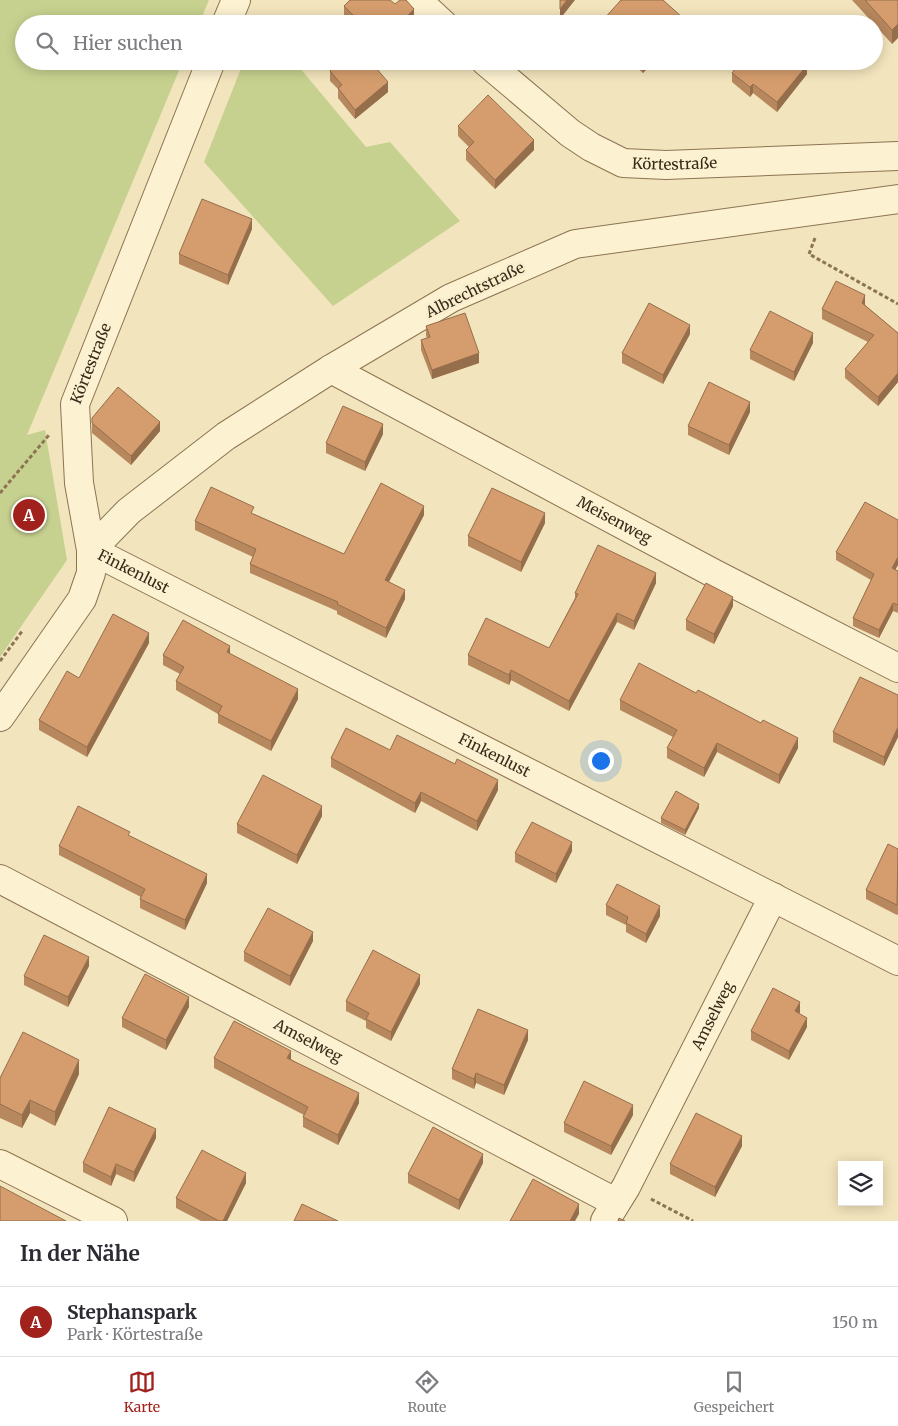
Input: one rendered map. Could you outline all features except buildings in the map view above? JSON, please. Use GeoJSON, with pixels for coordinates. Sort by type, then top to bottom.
{"type":"FeatureCollection","features":[{"type":"Feature","properties":{"kind":"street"},"geometry":{"type":"LineString","coordinates":[[230,15],[236,0]]}},
{"type":"Feature","properties":{"kind":"street"},"geometry":{"type":"LineString","coordinates":[[416,0],[433,15]]}},
{"type":"Feature","properties":{"kind":"street","name":"Körtestraße"},"geometry":{"type":"LineString","coordinates":[[0,717],[82,599],[91,573],[91,550],[79,484],[75,404],[207,70]]}},
{"type":"Feature","properties":{"kind":"street","name":"Körtestraße"},"geometry":{"type":"LineString","coordinates":[[496,70],[570,133],[591,147],[624,163],[666,166],[898,156]]}},
{"type":"Feature","properties":{"kind":"street","name":"Albrechtstraße"},"geometry":{"type":"LineString","coordinates":[[91,550],[129,511],[226,436],[332,369],[451,298],[575,244],[898,199]]}},
{"type":"Feature","properties":{"kind":"street","name":"Meisenweg"},"geometry":{"type":"LineString","coordinates":[[332,369],[716,574],[898,668]]}},
{"type":"Feature","properties":{"kind":"street","name":"Finkenlust"},"geometry":{"type":"LineString","coordinates":[[91,550],[898,961]]}},
{"type":"Feature","properties":{"kind":"street","name":"Amselweg"},"geometry":{"type":"LineString","coordinates":[[0,879],[615,1203],[773,897]]}},
{"type":"Feature","properties":{"kind":"street"},"geometry":{"type":"LineString","coordinates":[[0,1164],[113,1221]]}},
{"type":"Feature","properties":{"kind":"path"},"geometry":{"type":"LineString","coordinates":[[825,209],[809,254],[898,304]]}},
{"type":"Feature","properties":{"kind":"path"},"geometry":{"type":"LineString","coordinates":[[0,492],[75,404]]}},
{"type":"Feature","properties":{"kind":"path"},"geometry":{"type":"LineString","coordinates":[[615,1203],[693,1221]]}},
{"type":"Feature","properties":{"kind":"green space"},"geometry":{"type":"Polygon","coordinates":[[[0,0],[209,0],[203,15],[15,15],[15,70],[179,70],[27,435],[45,430],[67,560],[0,657],[0,0]]]}},
{"type":"Feature","properties":{"kind":"green space"},"geometry":{"type":"Polygon","coordinates":[[[240,70],[302,70],[366,147],[390,142],[460,221],[333,306],[204,162],[240,70]]]}},
{"type":"Feature","properties":{"kind":"place","name":"Stephanspark"},"geometry":{"type":"Point","coordinates":[29,515]}}]}
